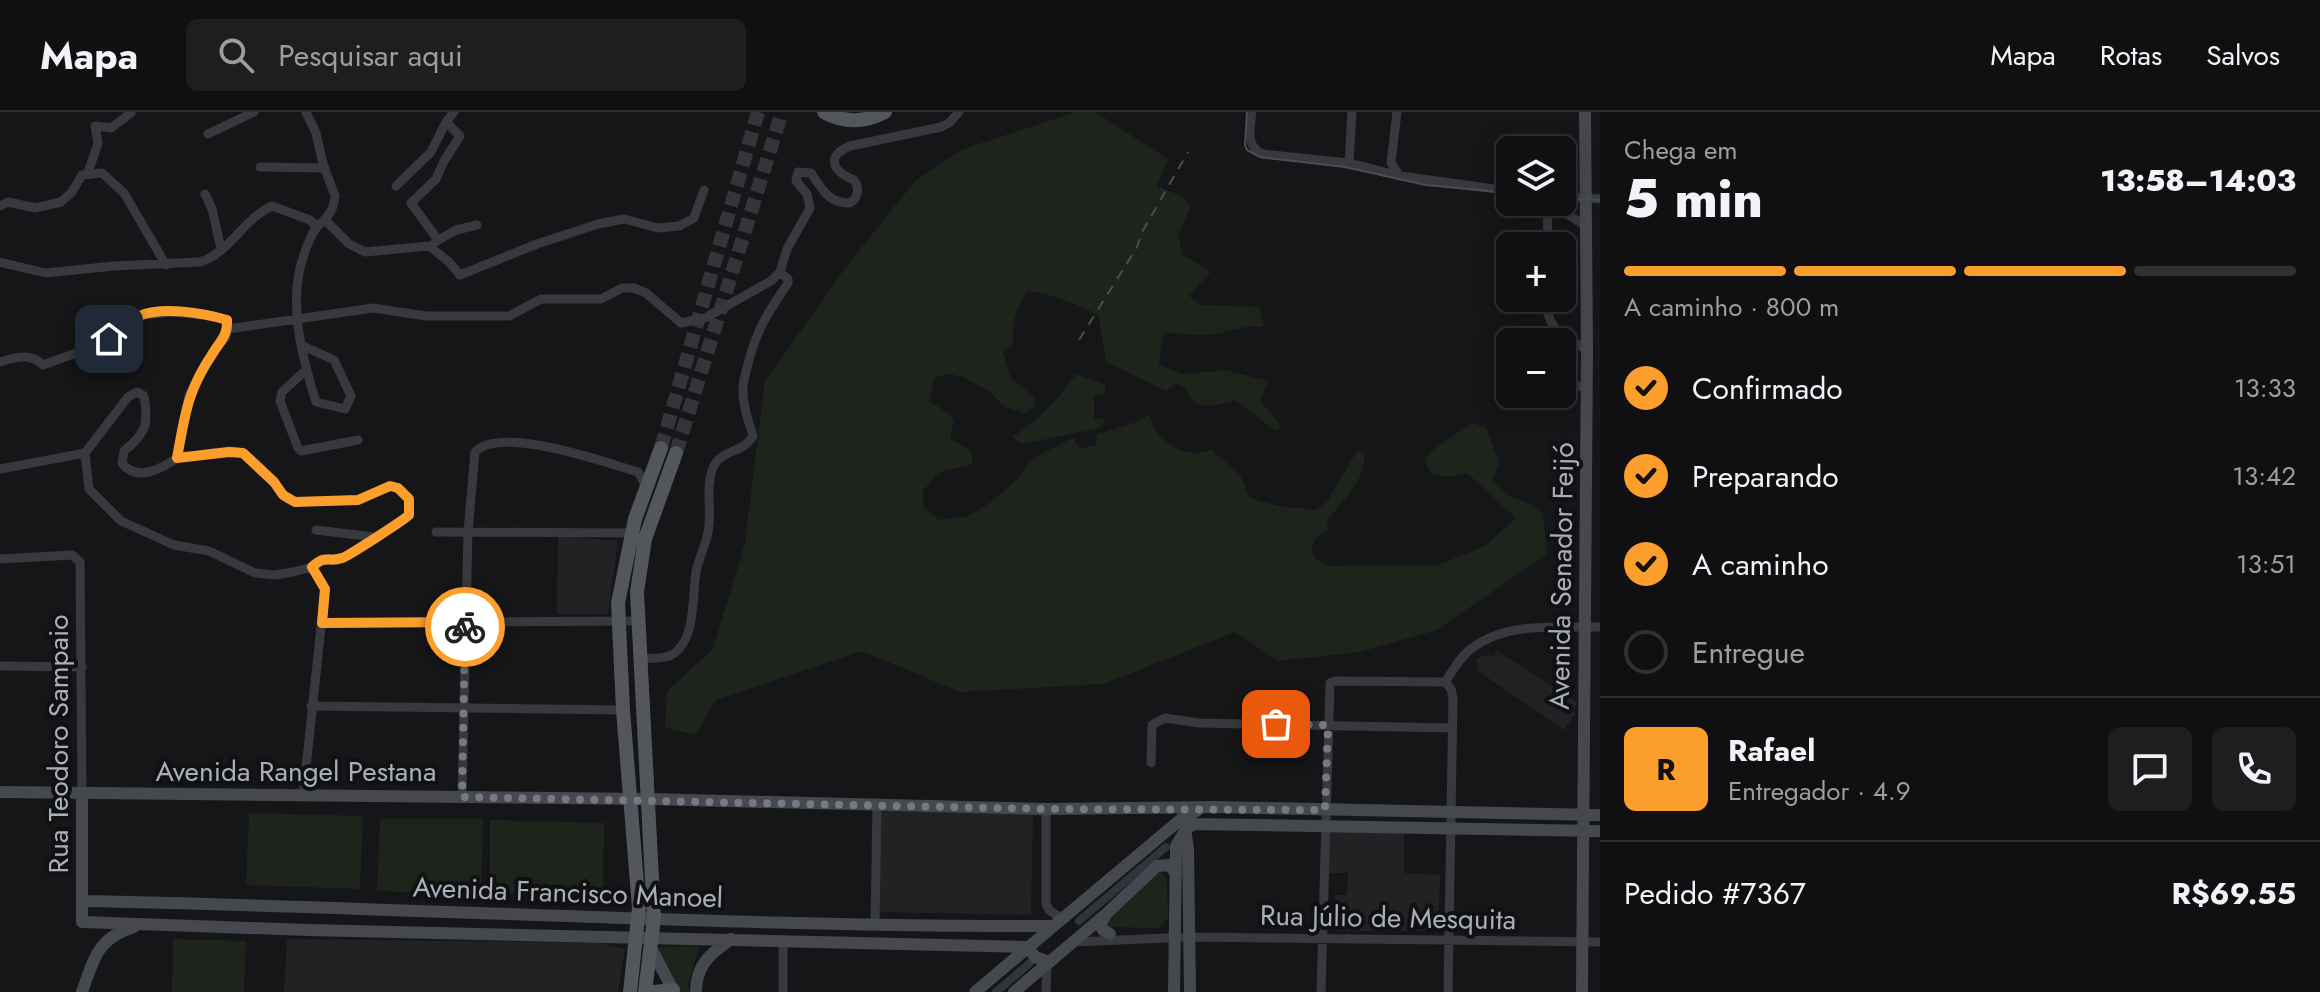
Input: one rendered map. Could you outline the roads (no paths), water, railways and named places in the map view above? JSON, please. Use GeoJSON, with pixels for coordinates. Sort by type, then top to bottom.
{"type":"FeatureCollection","features":[{"type":"Feature","properties":{"kind":"main road"},"geometry":{"type":"LineString","coordinates":[[824,112],[851,121],[885,112]]}},
{"type":"Feature","properties":{"kind":"main road","name":"Avenida Senador Feijó"},"geometry":{"type":"LineString","coordinates":[[1582,992],[1587,387],[1594,351],[1586,226],[1585,112]]}},
{"type":"Feature","properties":{"kind":"main road"},"geometry":{"type":"LineString","coordinates":[[654,992],[673,991],[643,916],[623,710],[619,622],[621,582],[631,533],[661,448]]}},
{"type":"Feature","properties":{"kind":"main road"},"geometry":{"type":"LineString","coordinates":[[643,916],[649,799],[639,659],[638,578],[645,539],[676,453]]}},
{"type":"Feature","properties":{"kind":"main road","name":"Avenida Rangel Pestana"},"geometry":{"type":"LineString","coordinates":[[0,792],[1600,815]]}},
{"type":"Feature","properties":{"kind":"main road","name":"Rua Teodoro Sampaio"},"geometry":{"type":"LineString","coordinates":[[82,794],[82,911]]}},
{"type":"Feature","properties":{"kind":"main road"},"geometry":{"type":"LineString","coordinates":[[975,992],[1057,922],[1209,808]]}},
{"type":"Feature","properties":{"kind":"main road"},"geometry":{"type":"LineString","coordinates":[[1156,810],[1182,828],[1325,826],[1600,831]]}},
{"type":"Feature","properties":{"kind":"main road"},"geometry":{"type":"LineString","coordinates":[[1182,828],[1188,849],[1190,992]]}},
{"type":"Feature","properties":{"kind":"main road"},"geometry":{"type":"LineString","coordinates":[[1174,992],[1176,846],[1182,828]]}},
{"type":"Feature","properties":{"kind":"main road"},"geometry":{"type":"LineString","coordinates":[[1014,992],[1106,914],[1159,864],[1169,865],[1176,873]]}},
{"type":"Feature","properties":{"kind":"main road","name":"Avenida Francisco Manoel"},"geometry":{"type":"LineString","coordinates":[[82,911],[258,904],[494,916],[643,916],[783,940],[1028,947]]}},
{"type":"Feature","properties":{"kind":"main road","name":"Avenida Francisco Manoel"},"geometry":{"type":"LineString","coordinates":[[82,911],[145,925],[651,940],[732,932],[875,925],[1057,922]]}},
{"type":"Feature","properties":{"kind":"main road"},"geometry":{"type":"LineString","coordinates":[[1106,914],[1100,925],[1110,934]]}},
{"type":"Feature","properties":{"kind":"main road"},"geometry":{"type":"LineString","coordinates":[[494,916],[494,933]]}},
{"type":"Feature","properties":{"kind":"main road"},"geometry":{"type":"LineString","coordinates":[[1057,922],[1072,924],[1078,936]]}},
{"type":"Feature","properties":{"kind":"main road"},"geometry":{"type":"LineString","coordinates":[[82,992],[94,959],[105,943],[118,932],[145,925]]}},
{"type":"Feature","properties":{"kind":"main road"},"geometry":{"type":"LineString","coordinates":[[696,992],[700,967],[732,932]]}},
{"type":"Feature","properties":{"kind":"main road"},"geometry":{"type":"LineString","coordinates":[[630,992],[651,940]]}},
{"type":"Feature","properties":{"kind":"main road"},"geometry":{"type":"LineString","coordinates":[[645,992],[651,940]]}},
{"type":"Feature","properties":{"kind":"main road"},"geometry":{"type":"LineString","coordinates":[[1028,947],[1035,957],[1048,963]]}},
{"type":"Feature","properties":{"kind":"street"},"geometry":{"type":"LineString","coordinates":[[208,134],[252,112]]}},
{"type":"Feature","properties":{"kind":"street"},"geometry":{"type":"LineString","coordinates":[[303,346],[334,360],[351,396],[345,409],[316,402],[306,370],[297,319],[297,282],[304,255],[335,196],[316,133],[306,112]]}},
{"type":"Feature","properties":{"kind":"street"},"geometry":{"type":"LineString","coordinates":[[396,186],[431,152],[454,112]]}},
{"type":"Feature","properties":{"kind":"street"},"geometry":{"type":"LineString","coordinates":[[228,329],[385,307],[426,316],[509,316],[541,299],[601,299],[622,288],[634,288],[646,293],[681,323],[705,318],[771,281],[780,272],[787,249],[810,208],[807,194],[796,181],[798,172],[810,173],[835,201],[850,203],[856,197],[858,188],[855,181],[839,174],[836,169],[835,160],[839,151],[941,127],[959,112]]}},
{"type":"Feature","properties":{"kind":"street"},"geometry":{"type":"LineString","coordinates":[[1252,112],[1251,144],[1263,154],[1349,163],[1400,176],[1496,189]]}},
{"type":"Feature","properties":{"kind":"street"},"geometry":{"type":"LineString","coordinates":[[1349,163],[1352,112]]}},
{"type":"Feature","properties":{"kind":"street"},"geometry":{"type":"LineString","coordinates":[[1382,172],[1391,163],[1397,112]]}},
{"type":"Feature","properties":{"kind":"street"},"geometry":{"type":"LineString","coordinates":[[1,204],[35,208],[61,202],[85,174],[98,143],[95,126],[111,128],[131,113]]}},
{"type":"Feature","properties":{"kind":"street"},"geometry":{"type":"LineString","coordinates":[[438,240],[411,203],[436,179],[460,136],[446,122]]}},
{"type":"Feature","properties":{"kind":"street"},"geometry":{"type":"LineString","coordinates":[[1391,163],[1400,176]]}},
{"type":"Feature","properties":{"kind":"street"},"geometry":{"type":"LineString","coordinates":[[260,167],[325,168]]}},
{"type":"Feature","properties":{"kind":"street"},"geometry":{"type":"LineString","coordinates":[[85,174],[102,173],[118,185],[166,265]]}},
{"type":"Feature","properties":{"kind":"street"},"geometry":{"type":"LineString","coordinates":[[429,246],[460,275],[598,224],[624,219],[658,228],[679,226],[694,218],[704,190]]}},
{"type":"Feature","properties":{"kind":"street"},"geometry":{"type":"LineString","coordinates":[[205,194],[212,209],[221,249]]}},
{"type":"Feature","properties":{"kind":"street"},"geometry":{"type":"LineString","coordinates":[[1576,197],[1600,199]]}},
{"type":"Feature","properties":{"kind":"street"},"geometry":{"type":"LineString","coordinates":[[0,262],[45,273],[207,260],[258,212],[272,206],[322,224],[357,250],[365,252],[429,246],[456,230],[477,225]]}},
{"type":"Feature","properties":{"kind":"street"},"geometry":{"type":"LineString","coordinates":[[1570,216],[1586,226]]}},
{"type":"Feature","properties":{"kind":"street"},"geometry":{"type":"LineString","coordinates":[[639,659],[667,657],[675,652],[693,618],[697,569],[710,523],[709,501],[714,466],[724,455],[748,445],[753,436],[742,395],[743,385],[752,344],[760,325],[788,283],[780,272]]}},
{"type":"Feature","properties":{"kind":"street"},"geometry":{"type":"LineString","coordinates":[[1546,312],[1553,326],[1594,351]]}},
{"type":"Feature","properties":{"kind":"street"},"geometry":{"type":"LineString","coordinates":[[0,362],[25,357],[34,358],[43,365],[101,344],[142,315],[213,316],[227,320],[228,329],[189,395],[177,458]]}},
{"type":"Feature","properties":{"kind":"street"},"geometry":{"type":"LineString","coordinates":[[306,370],[282,392],[280,401],[298,448],[301,451],[358,440]]}},
{"type":"Feature","properties":{"kind":"street"},"geometry":{"type":"LineString","coordinates":[[1576,386],[1587,387]]}},
{"type":"Feature","properties":{"kind":"street"},"geometry":{"type":"LineString","coordinates":[[0,469],[85,453],[128,397],[137,392],[144,396],[144,431],[124,451],[122,463],[136,473],[150,472],[177,458],[243,453],[274,482],[283,495],[295,502],[358,500],[390,486],[398,488],[409,499],[409,515],[344,558],[321,559],[312,567],[275,575],[255,573],[209,551],[174,545],[121,521],[91,494],[85,453]]}},
{"type":"Feature","properties":{"kind":"street"},"geometry":{"type":"LineString","coordinates":[[462,797],[472,458],[479,447],[517,442],[541,444],[638,472],[646,486]]}},
{"type":"Feature","properties":{"kind":"street"},"geometry":{"type":"LineString","coordinates":[[316,530],[374,537]]}},
{"type":"Feature","properties":{"kind":"street"},"geometry":{"type":"LineString","coordinates":[[436,532],[631,533]]}},
{"type":"Feature","properties":{"kind":"street","name":"Rua Teodoro Sampaio"},"geometry":{"type":"LineString","coordinates":[[0,559],[72,555],[78,558],[81,567],[82,794]]}},
{"type":"Feature","properties":{"kind":"street"},"geometry":{"type":"LineString","coordinates":[[303,796],[325,589],[312,567]]}},
{"type":"Feature","properties":{"kind":"street"},"geometry":{"type":"LineString","coordinates":[[322,623],[638,621]]}},
{"type":"Feature","properties":{"kind":"street"},"geometry":{"type":"LineString","coordinates":[[1445,682],[1472,648],[1487,639],[1522,628],[1600,627]]}},
{"type":"Feature","properties":{"kind":"street"},"geometry":{"type":"LineString","coordinates":[[0,666],[82,667]]}},
{"type":"Feature","properties":{"kind":"street"},"geometry":{"type":"LineString","coordinates":[[1321,992],[1330,683],[1445,682]]}},
{"type":"Feature","properties":{"kind":"street"},"geometry":{"type":"LineString","coordinates":[[1445,682],[1453,695],[1448,992]]}},
{"type":"Feature","properties":{"kind":"street"},"geometry":{"type":"LineString","coordinates":[[311,706],[623,710]]}},
{"type":"Feature","properties":{"kind":"street"},"geometry":{"type":"LineString","coordinates":[[1151,763],[1152,725],[1165,718],[1199,723],[1452,728]]}},
{"type":"Feature","properties":{"kind":"street"},"geometry":{"type":"LineString","coordinates":[[875,925],[877,803]]}},
{"type":"Feature","properties":{"kind":"street"},"geometry":{"type":"LineString","coordinates":[[1046,809],[1045,896],[1057,922]]}},
{"type":"Feature","properties":{"kind":"street"},"geometry":{"type":"LineString","coordinates":[[1078,936],[1175,934]]}},
{"type":"Feature","properties":{"kind":"street"},"geometry":{"type":"LineString","coordinates":[[1078,936],[1175,934]]}},
{"type":"Feature","properties":{"kind":"street","name":"Rua Júlio de Mesquita"},"geometry":{"type":"LineString","coordinates":[[1175,934],[1190,937],[1449,942],[1600,942]]}},
{"type":"Feature","properties":{"kind":"street"},"geometry":{"type":"LineString","coordinates":[[783,940],[783,992]]}},
{"type":"Feature","properties":{"kind":"street"},"geometry":{"type":"LineString","coordinates":[[1046,992],[1048,963]]}},
{"type":"Feature","properties":{"kind":"waterway"},"geometry":{"type":"LineString","coordinates":[[1079,921],[1166,847]]}},
{"type":"Feature","properties":{"kind":"waterway"},"geometry":{"type":"LineString","coordinates":[[996,992],[1031,962]]}},
{"type":"Feature","properties":{"kind":"tunnel"},"geometry":{"type":"LineString","coordinates":[[661,448],[758,112]]}},
{"type":"Feature","properties":{"kind":"tunnel"},"geometry":{"type":"LineString","coordinates":[[676,453],[782,112]]}},
{"type":"Feature","properties":{"kind":"tram line"},"geometry":{"type":"LineString","coordinates":[[1247,112],[1245,145],[1247,150],[1260,157],[1345,167],[1426,185],[1496,192]]}},
{"type":"Feature","properties":{"kind":"tram line"},"geometry":{"type":"LineString","coordinates":[[1576,199],[1600,200]]}},
{"type":"Feature","properties":{"kind":"railway"},"geometry":{"type":"LineString","coordinates":[[1079,340],[1137,247],[1142,232],[1188,152]]}}]}
